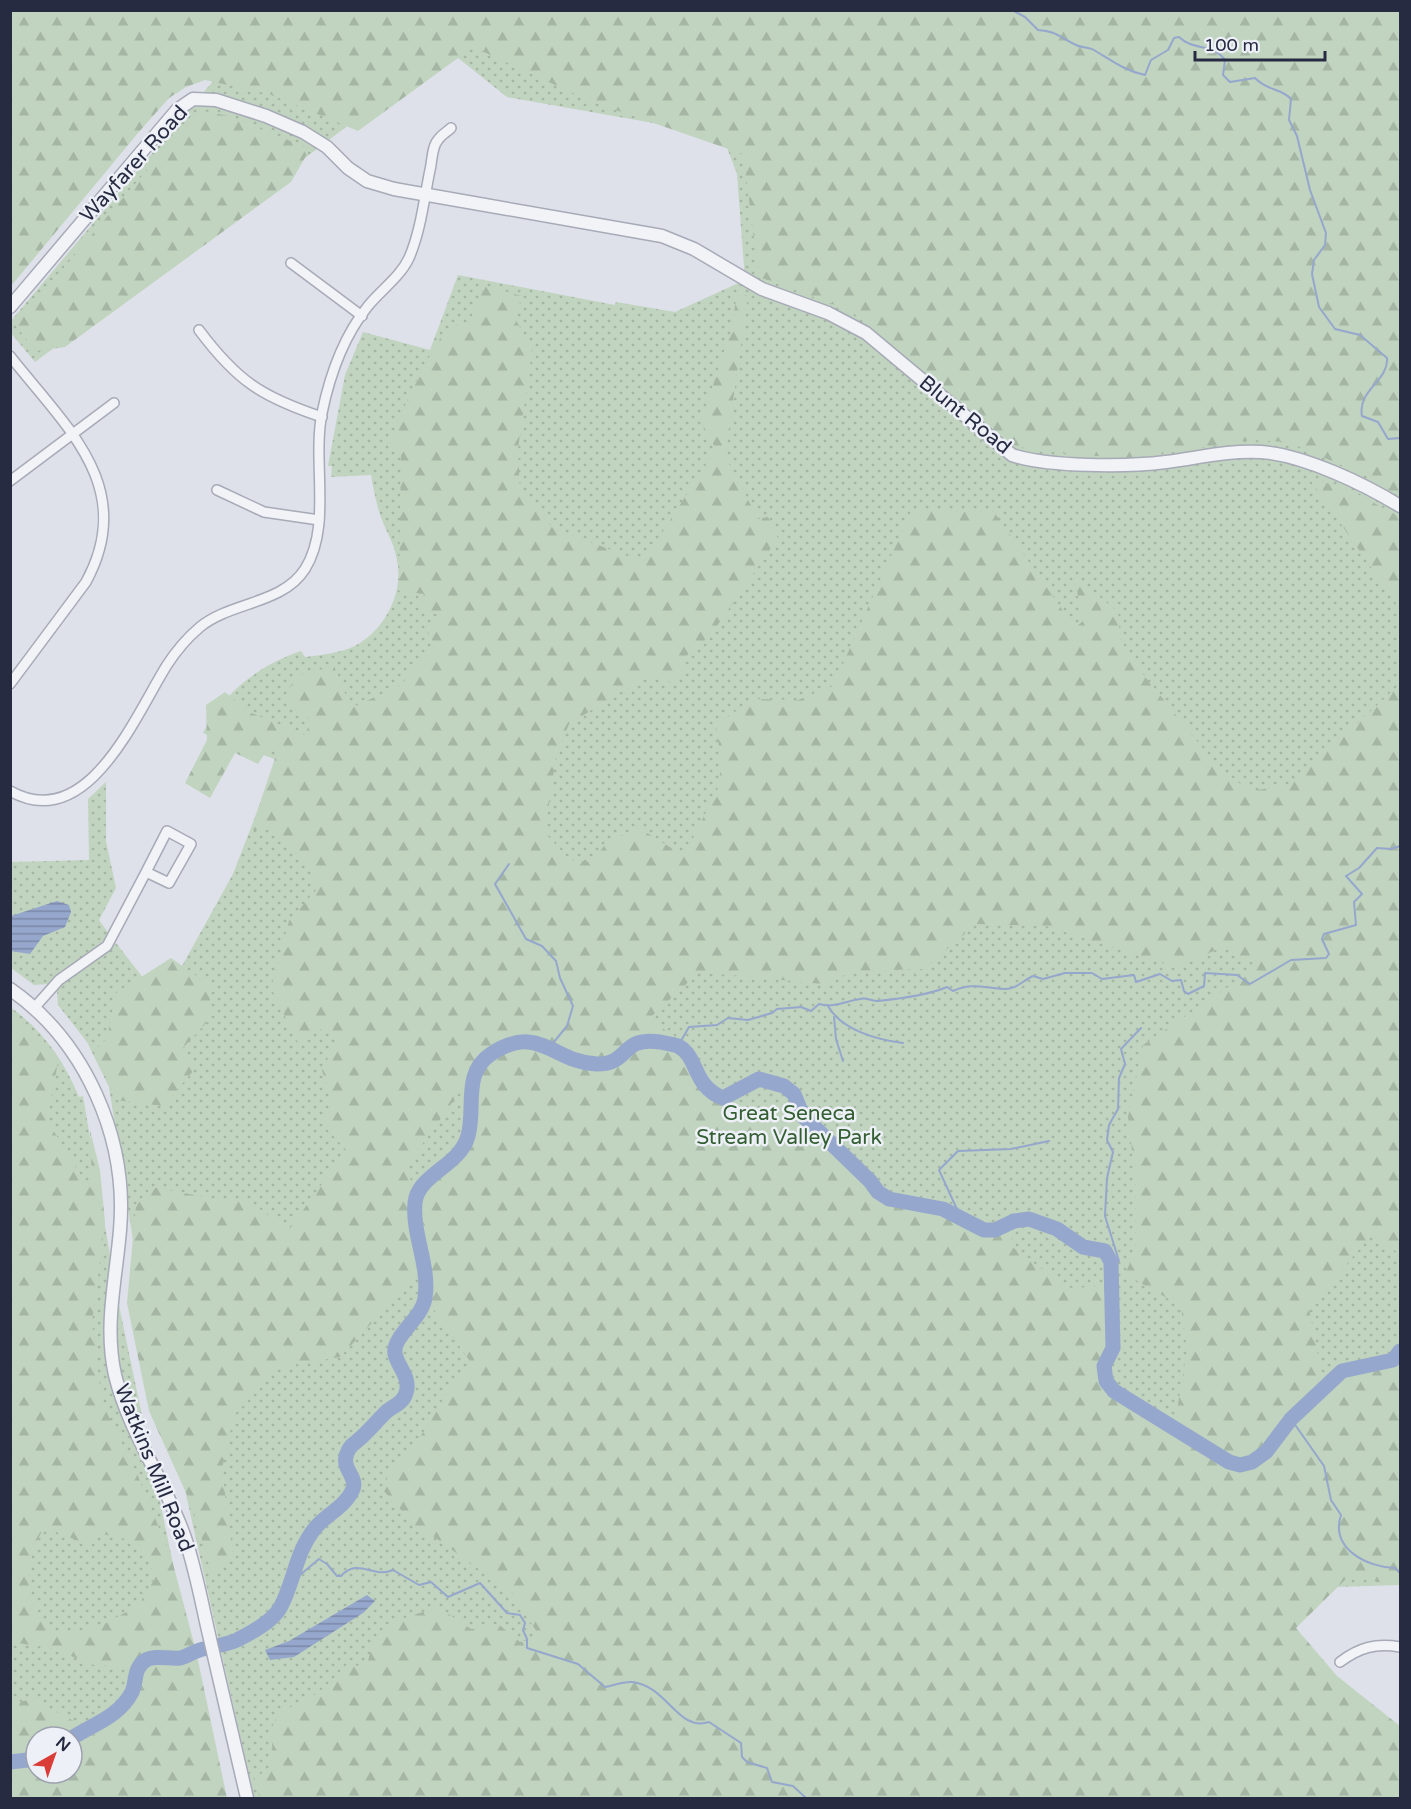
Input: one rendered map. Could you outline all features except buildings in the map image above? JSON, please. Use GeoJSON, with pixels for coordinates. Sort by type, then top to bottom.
{"type":"FeatureCollection","features":[{"type":"Feature","properties":{"kind":"street","name":"Wayfarer Road"},"geometry":{"type":"LineString","coordinates":[[10,307],[153,137],[177,110],[193,99],[216,100],[266,116],[303,132],[327,147],[348,168],[367,181],[425,195],[627,230]]}},
{"type":"Feature","properties":{"kind":"street"},"geometry":{"type":"LineString","coordinates":[[10,791],[22,798],[50,801],[76,790],[104,766],[128,734],[168,663],[188,638],[217,616],[277,592],[305,570],[317,542],[318,453],[322,417],[337,361],[349,333],[408,260],[417,236],[436,141],[451,128]]}},
{"type":"Feature","properties":{"kind":"street","name":"Blunt Road"},"geometry":{"type":"LineString","coordinates":[[627,230],[662,236],[683,244],[762,289],[828,313],[866,333],[1012,455],[1025,459],[1146,464],[1231,452],[1262,452],[1311,465],[1401,506]]}},
{"type":"Feature","properties":{"kind":"street"},"geometry":{"type":"LineString","coordinates":[[291,263],[362,316]]}},
{"type":"Feature","properties":{"kind":"street"},"geometry":{"type":"LineString","coordinates":[[199,330],[220,359],[251,387],[280,403],[322,417]]}},
{"type":"Feature","properties":{"kind":"street"},"geometry":{"type":"LineString","coordinates":[[10,356],[72,435],[92,465],[103,492],[104,536],[95,566],[86,582],[10,684]]}},
{"type":"Feature","properties":{"kind":"street"},"geometry":{"type":"LineString","coordinates":[[10,481],[114,404]]}},
{"type":"Feature","properties":{"kind":"street"},"geometry":{"type":"LineString","coordinates":[[217,490],[264,512],[319,520]]}},
{"type":"Feature","properties":{"kind":"street"},"geometry":{"type":"LineString","coordinates":[[34,1007],[59,980],[107,946],[166,831],[190,844],[169,884],[146,872]]}},
{"type":"Feature","properties":{"kind":"street","name":"Watkins Mill Road"},"geometry":{"type":"LineString","coordinates":[[10,989],[50,1021],[74,1051],[91,1084],[111,1137],[117,1160],[121,1199],[110,1316],[112,1356],[127,1412],[176,1515],[194,1568],[247,1798]]}},
{"type":"Feature","properties":{"kind":"street"},"geometry":{"type":"LineString","coordinates":[[1340,1662],[1355,1651],[1378,1644],[1401,1647]]}},
{"type":"Feature","properties":{"kind":"green space"},"geometry":{"type":"Polygon","coordinates":[[[11,11],[1400,11],[1400,497],[1371,478],[1288,442],[1251,440],[1130,459],[1032,450],[1010,444],[851,311],[759,277],[743,154],[590,101],[473,47],[358,131],[269,94],[205,80],[186,87],[169,98],[138,133],[11,286],[11,11]]]}},
{"type":"Feature","properties":{"kind":"green space","name":"Great Seneca Stream Valley Park"},"geometry":{"type":"Polygon","coordinates":[[[272,11],[1400,11],[1400,1585],[1333,1587],[988,1798],[254,1798],[142,1298],[109,1087],[87,1042],[58,1005],[57,990],[116,943],[162,1002],[233,874],[277,760],[203,733],[211,718],[244,682],[270,664],[301,651],[305,657],[337,652],[355,646],[375,630],[390,609],[398,585],[397,560],[379,513],[371,475],[331,477],[332,466],[328,466],[345,375],[363,332],[430,350],[458,275],[615,305],[616,302],[675,312],[745,280],[737,174],[710,103],[687,129],[507,97],[448,50],[35,362],[11,333],[10,322],[272,11]]]}},
{"type":"Feature","properties":{"kind":"green space"},"geometry":{"type":"Polygon","coordinates":[[[198,110],[229,116],[310,149],[291,182],[65,347],[36,351],[15,325],[198,110]]]}},
{"type":"Feature","properties":{"kind":"green space"},"geometry":{"type":"Polygon","coordinates":[[[484,286],[522,296],[515,318],[532,351],[518,449],[520,493],[553,528],[643,562],[716,449],[701,422],[732,327],[737,292],[748,296],[725,456],[758,519],[768,517],[778,538],[710,636],[684,658],[684,671],[674,683],[647,676],[569,724],[556,756],[545,833],[570,860],[591,862],[610,839],[641,829],[684,856],[719,786],[721,760],[716,726],[752,699],[798,700],[833,686],[911,511],[994,512],[1075,628],[1083,621],[1074,576],[1118,612],[1120,639],[1138,668],[1218,767],[1250,791],[1290,785],[1400,684],[1400,1254],[1371,1235],[1309,1309],[1324,1386],[1342,1371],[1393,1360],[1400,1351],[1400,1585],[1348,1577],[1296,1628],[1337,1676],[1400,1726],[1400,1798],[260,1798],[254,1777],[269,1770],[273,1756],[271,1729],[280,1711],[316,1694],[346,1665],[367,1666],[377,1639],[391,1624],[438,1607],[471,1629],[498,1624],[520,1642],[540,1637],[512,1593],[434,1537],[419,1530],[383,1490],[389,1473],[423,1433],[451,1386],[474,1367],[425,1297],[423,1268],[340,1357],[280,1367],[234,1415],[222,1469],[233,1557],[212,1573],[192,1506],[149,1411],[127,1303],[136,1205],[152,1187],[216,1199],[246,1199],[289,1230],[346,1150],[319,1120],[334,1109],[322,1070],[338,1038],[320,1029],[298,1043],[271,988],[289,921],[316,890],[309,865],[268,830],[251,830],[277,752],[267,750],[258,764],[235,753],[210,798],[185,783],[207,740],[206,705],[225,692],[249,712],[305,735],[311,720],[285,697],[296,676],[334,666],[351,708],[401,685],[435,645],[427,630],[438,615],[418,606],[424,594],[399,591],[401,453],[390,442],[415,384],[446,329],[470,321],[484,286]],[[976,924],[924,969],[854,971],[823,984],[699,972],[652,1016],[690,1058],[699,1080],[711,1094],[755,1115],[784,1111],[803,1116],[878,1190],[887,1196],[935,1206],[987,1231],[995,1230],[1014,1221],[1011,1246],[1067,1288],[1093,1287],[1110,1280],[1113,1347],[1104,1366],[1106,1381],[1115,1392],[1174,1429],[1187,1350],[1181,1306],[1125,1274],[1136,1250],[1136,1185],[1128,1117],[1143,1045],[1259,966],[1222,947],[1177,968],[1046,926],[976,924]],[[470,1087],[459,1093],[408,1164],[414,1202],[418,1188],[465,1147],[472,1122],[470,1087]]]}},
{"type":"Feature","properties":{"kind":"green space"},"geometry":{"type":"Polygon","coordinates":[[[1309,478],[1348,489],[1400,517],[1400,609],[1309,478]]]}},
{"type":"Feature","properties":{"kind":"green space"},"geometry":{"type":"Polygon","coordinates":[[[106,782],[106,841],[116,888],[99,920],[109,934],[92,953],[69,966],[48,984],[34,985],[11,968],[11,862],[89,860],[88,799],[106,782]]]}},
{"type":"Feature","properties":{"kind":"green space"},"geometry":{"type":"Polygon","coordinates":[[[171,958],[211,986],[208,1021],[181,1050],[195,1069],[163,1106],[116,1100],[94,1051],[107,1038],[116,993],[171,958]]]}},
{"type":"Feature","properties":{"kind":"green space"},"geometry":{"type":"Polygon","coordinates":[[[10,1007],[42,1036],[67,1071],[79,1097],[83,1096],[117,1296],[222,1798],[11,1798],[10,1007]]]}},
{"type":"Feature","properties":{"kind":"green space"},"geometry":{"type":"Polygon","coordinates":[[[10,1014],[58,1062],[47,1120],[85,1182],[92,1178],[90,1130],[100,1170],[105,1222],[92,1322],[102,1403],[138,1476],[172,1560],[196,1651],[227,1798],[11,1798],[11,1704],[32,1699],[81,1725],[24,1725],[24,1785],[84,1785],[84,1726],[87,1728],[98,1723],[115,1712],[126,1698],[134,1680],[137,1668],[94,1665],[51,1648],[11,1642],[10,1014]],[[44,1527],[31,1556],[28,1579],[34,1601],[47,1630],[69,1634],[102,1625],[138,1606],[153,1581],[151,1558],[136,1541],[97,1533],[91,1546],[44,1527]]]}},
{"type":"Feature","properties":{"kind":"water"},"geometry":{"type":"Polygon","coordinates":[[[57,901],[69,905],[71,912],[65,927],[43,936],[30,954],[11,951],[11,916],[57,901]]]}},
{"type":"Feature","properties":{"kind":"water"},"geometry":{"type":"Polygon","coordinates":[[[367,1595],[375,1601],[363,1613],[294,1657],[270,1660],[265,1650],[289,1641],[367,1595]]]}},
{"type":"Feature","properties":{"kind":"waterway"},"geometry":{"type":"LineString","coordinates":[[1012,10],[1025,17],[1038,30],[1054,33],[1078,46],[1092,49],[1125,68],[1145,75],[1151,60],[1168,50],[1174,38],[1179,37],[1190,44],[1215,51],[1220,55],[1225,60],[1223,75],[1230,82],[1255,78],[1291,99],[1289,120],[1297,136],[1310,190],[1326,233],[1325,245],[1314,260],[1312,274],[1319,307],[1335,329],[1360,335],[1387,358],[1383,373],[1364,399],[1362,416],[1378,422],[1388,439],[1400,438]]}},
{"type":"Feature","properties":{"kind":"waterway"},"geometry":{"type":"LineString","coordinates":[[678,1046],[689,1027],[717,1025],[728,1018],[748,1020],[772,1013],[777,1009],[801,1007],[811,1011],[819,1004],[835,1005],[862,999],[878,1001],[895,999],[947,987],[953,991],[972,986],[1008,989],[1033,976],[1043,979],[1065,973],[1092,973],[1102,979],[1134,975],[1136,982],[1160,974],[1172,981],[1181,980],[1184,991],[1188,994],[1204,986],[1205,973],[1237,975],[1250,984],[1291,960],[1326,958],[1329,954],[1322,939],[1324,934],[1356,925],[1354,902],[1362,894],[1346,876],[1359,868],[1377,848],[1391,849],[1400,846]]}},
{"type":"Feature","properties":{"kind":"waterway"},"geometry":{"type":"LineString","coordinates":[[509,864],[495,884],[526,939],[542,946],[556,961],[560,978],[573,1006],[567,1026],[549,1048]]}},
{"type":"Feature","properties":{"kind":"waterway"},"geometry":{"type":"LineString","coordinates":[[828,1006],[842,1021],[861,1032],[903,1043]]}},
{"type":"Feature","properties":{"kind":"waterway"},"geometry":{"type":"LineString","coordinates":[[834,1017],[836,1039],[843,1061]]}},
{"type":"Feature","properties":{"kind":"waterway"},"geometry":{"type":"LineString","coordinates":[[1111,1262],[1119,1261],[1105,1216],[1107,1178],[1113,1152],[1107,1140],[1109,1125],[1118,1109],[1119,1078],[1125,1064],[1121,1049],[1141,1028]]}},
{"type":"Feature","properties":{"kind":"waterway"},"geometry":{"type":"LineString","coordinates":[[84,1731],[113,1714],[127,1701],[134,1688],[137,1671],[146,1660],[158,1657],[180,1658],[202,1649],[232,1642],[261,1627],[272,1618],[285,1598],[309,1536],[320,1522],[350,1495],[354,1484],[346,1462],[350,1448],[385,1413],[405,1397],[407,1382],[395,1354],[395,1347],[423,1306],[426,1286],[415,1215],[418,1193],[423,1185],[464,1146],[470,1125],[473,1081],[476,1071],[491,1054],[508,1045],[522,1042],[534,1043],[569,1058],[597,1064],[616,1060],[631,1046],[638,1043],[647,1041],[676,1045],[690,1057],[706,1086],[723,1098],[759,1079],[784,1086],[794,1094],[803,1116],[870,1181],[878,1192],[889,1199],[943,1209],[984,1230],[995,1230],[1014,1221],[1029,1219],[1057,1229],[1083,1247],[1105,1251],[1111,1262],[1113,1348],[1104,1366],[1106,1381],[1114,1391],[1229,1462],[1240,1465],[1252,1462],[1266,1452],[1291,1419],[1342,1371],[1393,1360],[1400,1351]]}},
{"type":"Feature","properties":{"kind":"waterway"},"geometry":{"type":"LineString","coordinates":[[961,1218],[939,1170],[958,1151],[1011,1149],[1049,1141]]}},
{"type":"Feature","properties":{"kind":"waterway"},"geometry":{"type":"LineString","coordinates":[[1291,1419],[1324,1466],[1331,1500],[1341,1515],[1339,1527],[1346,1546],[1363,1560],[1395,1568],[1400,1573]]}},
{"type":"Feature","properties":{"kind":"waterway"},"geometry":{"type":"LineString","coordinates":[[288,1585],[319,1559],[327,1564],[337,1576],[354,1568],[379,1572],[393,1570],[419,1585],[431,1582],[448,1597],[480,1583],[507,1613],[520,1615],[525,1623],[523,1630],[527,1639],[527,1648],[578,1664],[605,1687],[629,1682],[644,1685],[655,1691],[689,1721],[709,1722],[741,1743],[742,1757],[747,1762],[767,1768],[772,1782],[793,1786],[806,1798]]}},
{"type":"Feature","properties":{"kind":"waterway"},"geometry":{"type":"LineString","coordinates":[[10,1762],[24,1760]]}}]}
